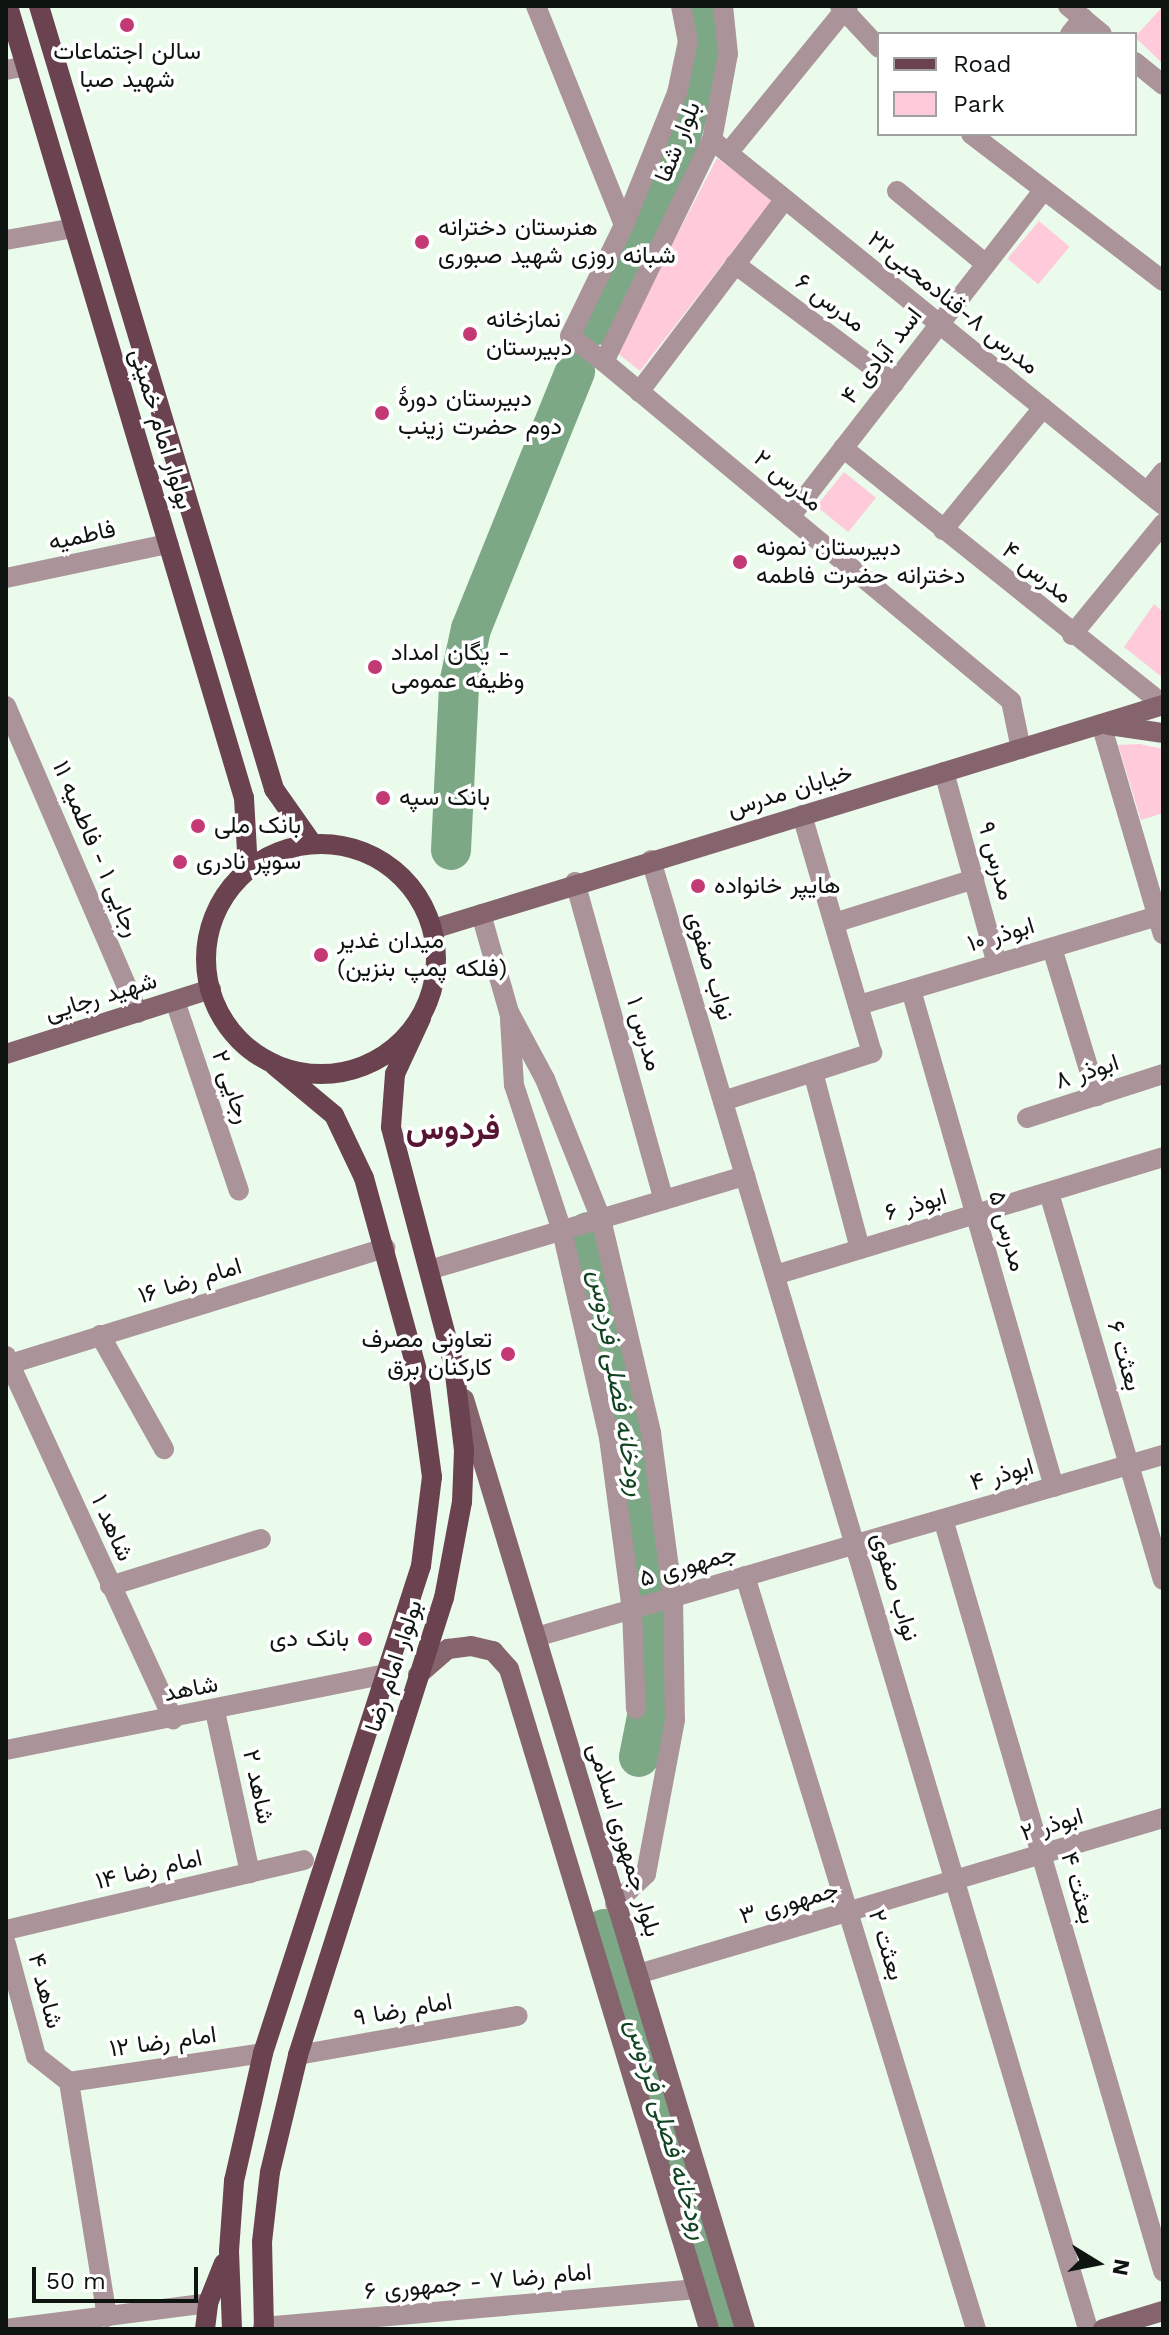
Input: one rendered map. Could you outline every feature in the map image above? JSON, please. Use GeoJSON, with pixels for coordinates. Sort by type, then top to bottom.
{"type":"FeatureCollection","features":[{"type":"Feature","properties":{"kind":"main road","name":"بولوار امام خمینی"},"geometry":{"type":"LineString","coordinates":[[8,6],[16,68],[74,228],[244,798],[248,869]]}},
{"type":"Feature","properties":{"kind":"main road","name":"بولوار امام خمینی"},"geometry":{"type":"LineString","coordinates":[[39,6],[274,789],[312,843]]}},
{"type":"Feature","properties":{"kind":"main road","name":"خیابان مدرس"},"geometry":{"type":"LineString","coordinates":[[433,929],[575,882],[1163,705]]}},
{"type":"Feature","properties":{"kind":"main road"},"geometry":{"type":"LineString","coordinates":[[1101,724],[1163,733]]}},
{"type":"Feature","properties":{"kind":"main road"},"geometry":{"type":"LineString","coordinates":[[312,843],[352,847],[388,864],[416,893],[433,929],[437,960],[421,1018],[400,1044],[351,1070],[307,1075],[275,1066],[238,1038],[223,1020],[211,989],[205,955],[211,923],[226,893],[248,869],[278,851],[312,843]]}},
{"type":"Feature","properties":{"kind":"main road","name":"شهید رجایی"},"geometry":{"type":"LineString","coordinates":[[6,1054],[211,989]]}},
{"type":"Feature","properties":{"kind":"main road","name":"بولوار امام رضا"},"geometry":{"type":"LineString","coordinates":[[264,2328],[262,2242],[270,2172],[298,2055],[444,1598],[462,1502],[464,1450],[454,1366],[398,1168],[390,1098],[395,1074],[421,1018]]}},
{"type":"Feature","properties":{"kind":"main road","name":"بولوار امام رضا"},"geometry":{"type":"LineString","coordinates":[[232,2329],[229,2251],[234,2181],[263,2053],[421,1566],[432,1477],[418,1374],[385,1248],[350,1141],[313,1093],[275,1066]]}},
{"type":"Feature","properties":{"kind":"main road","name":"بلوار جمهوری اسلامی"},"geometry":{"type":"LineString","coordinates":[[454,1366],[745,2329]]}},
{"type":"Feature","properties":{"kind":"main road"},"geometry":{"type":"LineString","coordinates":[[418,1675],[448,1649],[471,1646],[493,1651],[509,1669],[709,2329]]}},
{"type":"Feature","properties":{"kind":"main road"},"geometry":{"type":"LineString","coordinates":[[584,1915],[615,1904]]}},
{"type":"Feature","properties":{"kind":"main road"},"geometry":{"type":"LineString","coordinates":[[205,2329],[208,2303],[229,2251]]}},
{"type":"Feature","properties":{"kind":"main road"},"geometry":{"type":"LineString","coordinates":[[1103,2329],[1163,2311]]}},
{"type":"Feature","properties":{"kind":"street"},"geometry":{"type":"LineString","coordinates":[[536,6],[624,225]]}},
{"type":"Feature","properties":{"kind":"street","name":"بلوار شفا"},"geometry":{"type":"LineString","coordinates":[[681,6],[688,41],[677,93],[624,225],[570,336],[604,362],[720,146],[728,54],[723,6]]}},
{"type":"Feature","properties":{"kind":"street"},"geometry":{"type":"LineString","coordinates":[[720,146],[844,8],[877,46]]}},
{"type":"Feature","properties":{"kind":"street"},"geometry":{"type":"LineString","coordinates":[[1073,19],[1098,32]]}},
{"type":"Feature","properties":{"kind":"street"},"geometry":{"type":"LineString","coordinates":[[1137,64],[1162,83]]}},
{"type":"Feature","properties":{"kind":"street"},"geometry":{"type":"LineString","coordinates":[[982,137],[1044,190],[1163,281]]}},
{"type":"Feature","properties":{"kind":"street","name":"مدرس ۸-قنادمحبی۲۲"},"geometry":{"type":"LineString","coordinates":[[720,146],[1155,498]]}},
{"type":"Feature","properties":{"kind":"street","name":"اسد آبادی ۴"},"geometry":{"type":"LineString","coordinates":[[790,517],[1044,190]]}},
{"type":"Feature","properties":{"kind":"street"},"geometry":{"type":"LineString","coordinates":[[897,191],[986,264]]}},
{"type":"Feature","properties":{"kind":"street"},"geometry":{"type":"LineString","coordinates":[[639,392],[784,200]]}},
{"type":"Feature","properties":{"kind":"street"},"geometry":{"type":"LineString","coordinates":[[6,240],[74,228]]}},
{"type":"Feature","properties":{"kind":"street","name":"مدرس ۶"},"geometry":{"type":"LineString","coordinates":[[735,264],[894,383]]}},
{"type":"Feature","properties":{"kind":"street","name":"مدرس ۲"},"geometry":{"type":"LineString","coordinates":[[604,362],[1011,701],[1021,749]]}},
{"type":"Feature","properties":{"kind":"street"},"geometry":{"type":"LineString","coordinates":[[943,530],[1043,408]]}},
{"type":"Feature","properties":{"kind":"street","name":"مدرس ۴"},"geometry":{"type":"LineString","coordinates":[[843,448],[1072,635],[1163,705]]}},
{"type":"Feature","properties":{"kind":"street"},"geometry":{"type":"LineString","coordinates":[[1155,498],[1163,472]]}},
{"type":"Feature","properties":{"kind":"street"},"geometry":{"type":"LineString","coordinates":[[1072,635],[1163,524]]}},
{"type":"Feature","properties":{"kind":"street","name":"فاطمیه"},"geometry":{"type":"LineString","coordinates":[[6,578],[168,544]]}},
{"type":"Feature","properties":{"kind":"street","name":"رجایی ۱ - فاطمیه ۱۱"},"geometry":{"type":"LineString","coordinates":[[6,706],[138,1013]]}},
{"type":"Feature","properties":{"kind":"street"},"geometry":{"type":"LineString","coordinates":[[1101,724],[1160,925]]}},
{"type":"Feature","properties":{"kind":"street","name":"مدرس ۹"},"geometry":{"type":"LineString","coordinates":[[944,772],[997,964]]}},
{"type":"Feature","properties":{"kind":"street"},"geometry":{"type":"LineString","coordinates":[[723,1101],[872,1053],[802,815]]}},
{"type":"Feature","properties":{"kind":"street","name":"نواب صفوی"},"geometry":{"type":"LineString","coordinates":[[651,860],[1088,2329]]}},
{"type":"Feature","properties":{"kind":"street"},"geometry":{"type":"LineString","coordinates":[[834,923],[974,879]]}},
{"type":"Feature","properties":{"kind":"street","name":"مدرس ۱"},"geometry":{"type":"LineString","coordinates":[[575,882],[664,1200]]}},
{"type":"Feature","properties":{"kind":"street"},"geometry":{"type":"LineString","coordinates":[[481,914],[509,1012],[514,1085],[562,1231],[609,1438],[632,1610],[636,1709]]}},
{"type":"Feature","properties":{"kind":"street","name":"ابوذر ۱۰"},"geometry":{"type":"LineString","coordinates":[[859,1005],[1052,948],[1160,925]]}},
{"type":"Feature","properties":{"kind":"street"},"geometry":{"type":"LineString","coordinates":[[1052,948],[1097,1096]]}},
{"type":"Feature","properties":{"kind":"street","name":"مدرس ۵"},"geometry":{"type":"LineString","coordinates":[[911,990],[1054,1487]]}},
{"type":"Feature","properties":{"kind":"street","name":"رجایی ۲"},"geometry":{"type":"LineString","coordinates":[[175,1001],[239,1191]]}},
{"type":"Feature","properties":{"kind":"street"},"geometry":{"type":"LineString","coordinates":[[509,1012],[545,1079],[601,1219],[651,1433],[673,1597],[675,1720],[665,1796],[646,1874],[615,1904]]}},
{"type":"Feature","properties":{"kind":"street"},"geometry":{"type":"LineString","coordinates":[[813,1072],[860,1249]]}},
{"type":"Feature","properties":{"kind":"street","name":"ابوذر ۸"},"geometry":{"type":"LineString","coordinates":[[1027,1118],[1163,1074]]}},
{"type":"Feature","properties":{"kind":"street","name":"ابوذر ۶"},"geometry":{"type":"LineString","coordinates":[[775,1275],[1163,1157]]}},
{"type":"Feature","properties":{"kind":"street"},"geometry":{"type":"LineString","coordinates":[[429,1270],[745,1176]]}},
{"type":"Feature","properties":{"kind":"street","name":"بعثت ۶"},"geometry":{"type":"LineString","coordinates":[[1049,1193],[1163,1580]]}},
{"type":"Feature","properties":{"kind":"street","name":"امام رضا ۱۶"},"geometry":{"type":"LineString","coordinates":[[8,1360],[385,1248]]}},
{"type":"Feature","properties":{"kind":"street"},"geometry":{"type":"LineString","coordinates":[[100,1335],[164,1449]]}},
{"type":"Feature","properties":{"kind":"street","name":"شاهد ۱"},"geometry":{"type":"LineString","coordinates":[[8,1360],[12,1385],[173,1719]]}},
{"type":"Feature","properties":{"kind":"street","name":"ابوذر ۴"},"geometry":{"type":"LineString","coordinates":[[855,1544],[1163,1455]]}},
{"type":"Feature","properties":{"kind":"street","name":"بعثت ۴"},"geometry":{"type":"LineString","coordinates":[[943,1519],[1163,2271]]}},
{"type":"Feature","properties":{"kind":"street"},"geometry":{"type":"LineString","coordinates":[[110,1586],[261,1539]]}},
{"type":"Feature","properties":{"kind":"street","name":"جمهوری ۵"},"geometry":{"type":"LineString","coordinates":[[536,1637],[855,1544]]}},
{"type":"Feature","properties":{"kind":"street","name":"بعثت ۲"},"geometry":{"type":"LineString","coordinates":[[745,1576],[976,2329]]}},
{"type":"Feature","properties":{"kind":"street","name":"شاهد"},"geometry":{"type":"LineString","coordinates":[[6,1750],[215,1711],[385,1674]]}},
{"type":"Feature","properties":{"kind":"street","name":"شاهد ۲"},"geometry":{"type":"LineString","coordinates":[[215,1711],[250,1873]]}},
{"type":"Feature","properties":{"kind":"street","name":"ابوذر ۲"},"geometry":{"type":"LineString","coordinates":[[955,1882],[1163,1818]]}},
{"type":"Feature","properties":{"kind":"street","name":"امام رضا ۱۴"},"geometry":{"type":"LineString","coordinates":[[6,1930],[304,1860]]}},
{"type":"Feature","properties":{"kind":"street","name":"جمهوری ۳"},"geometry":{"type":"LineString","coordinates":[[638,1974],[955,1882]]}},
{"type":"Feature","properties":{"kind":"street","name":"شاهد ۴"},"geometry":{"type":"LineString","coordinates":[[6,1944],[12,1992],[36,2056],[69,2082]]}},
{"type":"Feature","properties":{"kind":"street","name":"امام رضا ۹"},"geometry":{"type":"LineString","coordinates":[[298,2055],[518,2016]]}},
{"type":"Feature","properties":{"kind":"street","name":"امام رضا ۱۲"},"geometry":{"type":"LineString","coordinates":[[69,2082],[263,2053]]}},
{"type":"Feature","properties":{"kind":"street"},"geometry":{"type":"LineString","coordinates":[[69,2082],[107,2317]]}},
{"type":"Feature","properties":{"kind":"street","name":"امام رضا ۷ - جمهوری ۶"},"geometry":{"type":"LineString","coordinates":[[264,2328],[697,2289]]}},
{"type":"Feature","properties":{"kind":"street"},"geometry":{"type":"LineString","coordinates":[[6,2329],[208,2303]]}},
{"type":"Feature","properties":{"kind":"green space"},"geometry":{"type":"Polygon","coordinates":[[[1163,6],[1163,64],[1137,39],[1137,35],[1163,6]]]}},
{"type":"Feature","properties":{"kind":"green space"},"geometry":{"type":"Polygon","coordinates":[[[717,158],[773,199],[640,371],[616,352],[717,158]]]}},
{"type":"Feature","properties":{"kind":"green space"},"geometry":{"type":"Polygon","coordinates":[[[1039,221],[1070,247],[1038,284],[1008,259],[1039,221]]]}},
{"type":"Feature","properties":{"kind":"green space"},"geometry":{"type":"Polygon","coordinates":[[[844,472],[876,498],[848,532],[816,506],[844,472]]]}},
{"type":"Feature","properties":{"kind":"green space"},"geometry":{"type":"Polygon","coordinates":[[[1154,604],[1163,612],[1163,678],[1124,647],[1154,604]]]}},
{"type":"Feature","properties":{"kind":"green space"},"geometry":{"type":"Polygon","coordinates":[[[1140,744],[1163,749],[1163,813],[1141,820],[1118,745],[1140,744]]]}},
{"type":"Feature","properties":{"kind":"waterway","name":"رودخانه فصلی فردوس"},"geometry":{"type":"LineString","coordinates":[[597,325],[680,140],[702,61],[700,6]]}},
{"type":"Feature","properties":{"kind":"waterway","name":"رودخانه فصلی فردوس"},"geometry":{"type":"LineString","coordinates":[[451,850],[459,684],[471,629],[575,371]]}},
{"type":"Feature","properties":{"kind":"waterway","name":"رودخانه فصلی فردوس"},"geometry":{"type":"LineString","coordinates":[[588,1232],[631,1432],[649,1583]]}},
{"type":"Feature","properties":{"kind":"waterway","name":"رودخانه فصلی فردوس"},"geometry":{"type":"LineString","coordinates":[[639,1757],[654,1681],[654,1623]]}},
{"type":"Feature","properties":{"kind":"waterway","name":"رودخانه فصلی فردوس"},"geometry":{"type":"LineString","coordinates":[[604,1929],[729,2329]]}},
{"type":"Feature","properties":{"kind":"place","name":"سالن اجتماعات شهید صبا"},"geometry":{"type":"Point","coordinates":[127,25]}},
{"type":"Feature","properties":{"kind":"place","name":"هنرستان دخترانه شبانه روزی شهید صبوری"},"geometry":{"type":"Point","coordinates":[422,242]}},
{"type":"Feature","properties":{"kind":"place","name":"نمازخانه دبیرستان"},"geometry":{"type":"Point","coordinates":[470,334]}},
{"type":"Feature","properties":{"kind":"place","name":"دبیرستان دورهٔ دوم حضرت زینب"},"geometry":{"type":"Point","coordinates":[382,413]}},
{"type":"Feature","properties":{"kind":"place","name":"دبیرستان نمونه دخترانه حضرت فاطمه"},"geometry":{"type":"Point","coordinates":[740,562]}},
{"type":"Feature","properties":{"kind":"place","name":"یگان امداد - وظیفه عمومی"},"geometry":{"type":"Point","coordinates":[375,667]}},
{"type":"Feature","properties":{"kind":"place","name":"بانک سپه"},"geometry":{"type":"Point","coordinates":[383,798]}},
{"type":"Feature","properties":{"kind":"place","name":"بانک ملی"},"geometry":{"type":"Point","coordinates":[198,826]}},
{"type":"Feature","properties":{"kind":"place","name":"سوپر نادری"},"geometry":{"type":"Point","coordinates":[180,862]}},
{"type":"Feature","properties":{"kind":"place","name":"هایپر خانواده"},"geometry":{"type":"Point","coordinates":[698,886]}},
{"type":"Feature","properties":{"kind":"place","name":"میدان غدیر (فلکه پمپ بنزین)"},"geometry":{"type":"Point","coordinates":[321,955]}},
{"type":"Feature","properties":{"kind":"place","name":"تعاونی مصرف کارکنان برق"},"geometry":{"type":"Point","coordinates":[508,1354]}},
{"type":"Feature","properties":{"kind":"place","name":"بانک دی"},"geometry":{"type":"Point","coordinates":[365,1639]}},
{"type":"Feature","properties":{"kind":"district","name":"فردوس"},"geometry":{"type":"Point","coordinates":[453,1128]}}]}
